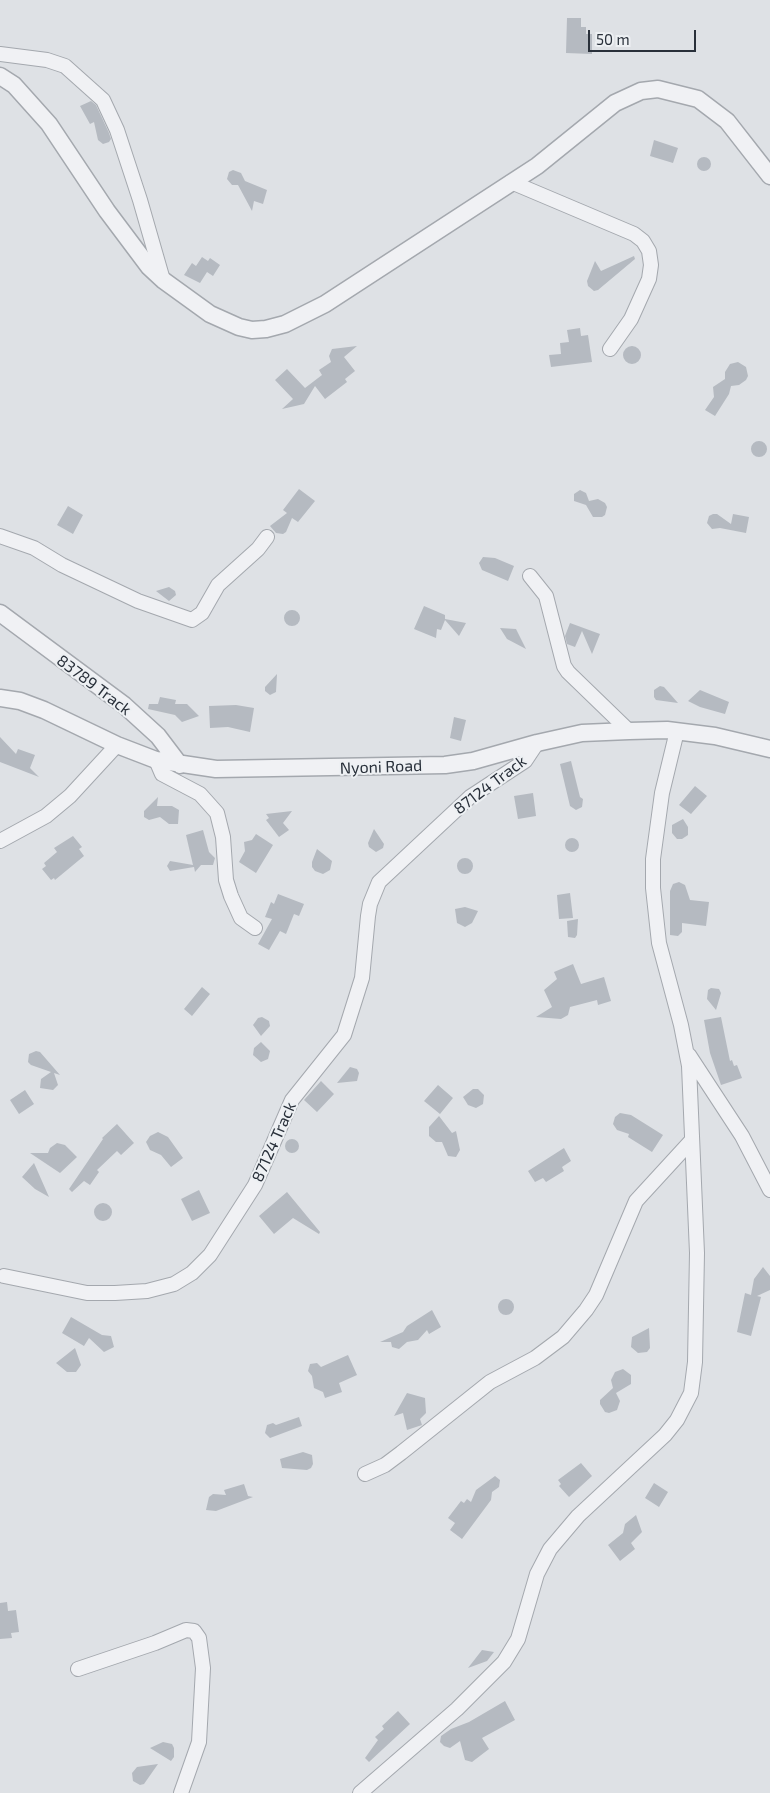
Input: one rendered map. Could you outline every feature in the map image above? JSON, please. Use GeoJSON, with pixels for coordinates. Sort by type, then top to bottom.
{"type":"FeatureCollection","features":[{"type":"Feature","properties":{"kind":"street"},"geometry":{"type":"LineString","coordinates":[[0,54],[47,60],[65,66],[103,100],[117,130],[163,280]]}},
{"type":"Feature","properties":{"kind":"street"},"geometry":{"type":"LineString","coordinates":[[0,76],[14,85],[49,124],[107,211],[149,267],[163,280],[210,314],[240,327],[266,329],[285,324],[325,304],[537,166],[615,103],[641,91],[658,89],[698,98],[727,122],[770,176]]}},
{"type":"Feature","properties":{"kind":"street"},"geometry":{"type":"LineString","coordinates":[[511,182],[634,234],[643,241],[648,251],[651,265],[649,279],[631,319],[610,349]]}},
{"type":"Feature","properties":{"kind":"street"},"geometry":{"type":"LineString","coordinates":[[0,536],[34,548],[62,565],[138,601],[192,620],[202,613],[212,594],[225,577],[258,549],[267,537]]}},
{"type":"Feature","properties":{"kind":"street"},"geometry":{"type":"LineString","coordinates":[[530,576],[546,596],[562,661],[568,672],[629,731]]}},
{"type":"Feature","properties":{"kind":"street","name":"83789 Track"},"geometry":{"type":"LineString","coordinates":[[0,612],[124,705],[158,736],[180,765]]}},
{"type":"Feature","properties":{"kind":"street","name":"Nyoni Road"},"geometry":{"type":"LineString","coordinates":[[0,698],[44,710],[117,745],[156,760],[216,769],[280,770],[445,765],[473,761],[537,743],[582,733],[629,731],[676,731],[715,736],[770,749]]}},
{"type":"Feature","properties":{"kind":"street"},"geometry":{"type":"LineString","coordinates":[[360,1793],[457,1709],[504,1662],[518,1639],[537,1574],[550,1549],[578,1516],[664,1435],[685,1406],[691,1393],[695,1362],[698,1253],[687,1052],[659,943],[653,888],[653,859],[662,793],[676,731]]}},
{"type":"Feature","properties":{"kind":"street","name":"87124 Track"},"geometry":{"type":"LineString","coordinates":[[4,1276],[87,1293],[147,1291],[174,1284],[192,1273],[210,1255],[255,1185],[292,1100],[344,1035],[362,978],[370,904],[379,882],[470,796],[524,761],[537,743]]}},
{"type":"Feature","properties":{"kind":"street"},"geometry":{"type":"LineString","coordinates":[[0,841],[46,816],[70,796],[117,745]]}},
{"type":"Feature","properties":{"kind":"street"},"geometry":{"type":"LineString","coordinates":[[156,760],[162,774],[200,794],[217,813],[224,837],[224,867],[231,896],[241,918],[255,928]]}},
{"type":"Feature","properties":{"kind":"street"},"geometry":{"type":"LineString","coordinates":[[687,1052],[736,1125],[770,1190]]}},
{"type":"Feature","properties":{"kind":"street"},"geometry":{"type":"LineString","coordinates":[[365,1474],[385,1465],[401,1454],[499,1376],[551,1348],[576,1324],[596,1295],[636,1201],[692,1140]]}},
{"type":"Feature","properties":{"kind":"street"},"geometry":{"type":"LineString","coordinates":[[78,1668],[155,1643],[186,1630],[194,1631],[199,1638],[202,1668],[199,1742],[180,1793]]}},
{"type":"Feature","properties":{"kind":"building"},"geometry":{"type":"Polygon","coordinates":[[[567,18],[581,18],[581,27],[586,27],[586,34],[592,34],[592,54],[566,53],[567,18]]]}},
{"type":"Feature","properties":{"kind":"building"},"geometry":{"type":"Polygon","coordinates":[[[91,101],[96,105],[109,133],[111,139],[109,142],[103,144],[98,140],[94,122],[90,124],[80,106],[91,101]]]}},
{"type":"Feature","properties":{"kind":"building"},"geometry":{"type":"Polygon","coordinates":[[[654,140],[678,148],[673,163],[650,156],[654,140]]]}},
{"type":"Feature","properties":{"kind":"building"},"geometry":{"type":"Polygon","coordinates":[[[704,157],[709,159],[711,164],[709,169],[704,171],[699,169],[697,164],[699,159],[704,157]]]}},
{"type":"Feature","properties":{"kind":"building"},"geometry":{"type":"Polygon","coordinates":[[[233,170],[241,173],[245,181],[267,190],[263,204],[254,201],[252,211],[238,185],[232,185],[227,179],[229,172],[233,170]]]}},
{"type":"Feature","properties":{"kind":"building"},"geometry":{"type":"Polygon","coordinates":[[[634,256],[635,259],[598,290],[594,291],[588,286],[587,281],[595,261],[601,271],[634,256]]]}},
{"type":"Feature","properties":{"kind":"building"},"geometry":{"type":"Polygon","coordinates":[[[202,257],[208,261],[210,258],[220,265],[213,276],[207,272],[200,283],[184,275],[192,263],[196,266],[202,257]]]}},
{"type":"Feature","properties":{"kind":"building"},"geometry":{"type":"Polygon","coordinates":[[[580,328],[581,336],[588,335],[592,362],[551,367],[549,355],[561,354],[560,343],[569,342],[567,330],[580,328]]]}},
{"type":"Feature","properties":{"kind":"building"},"geometry":{"type":"Polygon","coordinates":[[[357,346],[344,357],[355,371],[345,379],[347,382],[325,399],[315,386],[304,404],[282,409],[293,399],[275,380],[287,369],[305,388],[322,375],[319,370],[331,362],[329,356],[332,349],[357,346]]]}},
{"type":"Feature","properties":{"kind":"building"},"geometry":{"type":"Polygon","coordinates":[[[628,346],[636,346],[641,351],[639,362],[628,364],[623,359],[623,351],[628,346]]]}},
{"type":"Feature","properties":{"kind":"building"},"geometry":{"type":"Polygon","coordinates":[[[738,362],[746,367],[748,376],[739,385],[731,386],[729,394],[715,416],[705,410],[714,397],[713,387],[725,379],[725,372],[730,364],[738,362]]]}},
{"type":"Feature","properties":{"kind":"building"},"geometry":{"type":"Polygon","coordinates":[[[759,441],[767,449],[759,457],[751,449],[759,441]]]}},
{"type":"Feature","properties":{"kind":"building"},"geometry":{"type":"Polygon","coordinates":[[[299,489],[315,501],[298,522],[292,518],[286,532],[283,534],[276,533],[270,526],[287,513],[283,510],[299,489]]]}},
{"type":"Feature","properties":{"kind":"building"},"geometry":{"type":"Polygon","coordinates":[[[580,490],[586,493],[589,501],[598,499],[605,503],[607,507],[605,515],[593,517],[586,505],[574,501],[574,494],[580,490]]]}},
{"type":"Feature","properties":{"kind":"building"},"geometry":{"type":"Polygon","coordinates":[[[68,506],[83,515],[73,534],[57,525],[68,506]]]}},
{"type":"Feature","properties":{"kind":"building"},"geometry":{"type":"Polygon","coordinates":[[[717,514],[731,524],[733,514],[749,517],[746,533],[720,528],[712,529],[707,523],[709,516],[717,514]]]}},
{"type":"Feature","properties":{"kind":"building"},"geometry":{"type":"Polygon","coordinates":[[[483,557],[495,558],[514,566],[508,581],[482,570],[479,563],[483,557]]]}},
{"type":"Feature","properties":{"kind":"building"},"geometry":{"type":"Polygon","coordinates":[[[169,587],[175,591],[176,595],[169,601],[156,591],[169,587]]]}},
{"type":"Feature","properties":{"kind":"building"},"geometry":{"type":"Polygon","coordinates":[[[424,606],[445,615],[445,619],[466,623],[459,636],[445,620],[441,630],[437,629],[436,638],[414,629],[424,606]]]}},
{"type":"Feature","properties":{"kind":"building"},"geometry":{"type":"Polygon","coordinates":[[[292,610],[298,612],[300,618],[298,624],[292,626],[286,624],[284,618],[286,612],[292,610]]]}},
{"type":"Feature","properties":{"kind":"building"},"geometry":{"type":"Polygon","coordinates":[[[570,623],[600,634],[592,654],[582,631],[575,647],[567,644],[565,636],[570,623]]]}},
{"type":"Feature","properties":{"kind":"building"},"geometry":{"type":"Polygon","coordinates":[[[500,628],[516,629],[526,649],[507,639],[500,628]]]}},
{"type":"Feature","properties":{"kind":"building"},"geometry":{"type":"Polygon","coordinates":[[[277,674],[276,692],[270,695],[265,691],[265,687],[277,674]]]}},
{"type":"Feature","properties":{"kind":"building"},"geometry":{"type":"Polygon","coordinates":[[[660,686],[664,687],[678,703],[656,700],[654,690],[660,686]]]}},
{"type":"Feature","properties":{"kind":"building"},"geometry":{"type":"Polygon","coordinates":[[[700,690],[729,702],[725,714],[700,707],[688,701],[700,690]]]}},
{"type":"Feature","properties":{"kind":"building"},"geometry":{"type":"Polygon","coordinates":[[[160,697],[176,700],[175,704],[187,704],[199,716],[182,722],[175,715],[148,709],[149,704],[158,704],[160,697]]]}},
{"type":"Feature","properties":{"kind":"building"},"geometry":{"type":"Polygon","coordinates":[[[236,705],[254,708],[250,732],[228,727],[210,728],[209,706],[236,705]]]}},
{"type":"Feature","properties":{"kind":"building"},"geometry":{"type":"Polygon","coordinates":[[[454,717],[466,720],[461,741],[450,738],[454,717]]]}},
{"type":"Feature","properties":{"kind":"building"},"geometry":{"type":"Polygon","coordinates":[[[0,737],[16,754],[18,749],[35,755],[30,768],[39,777],[0,762],[0,737]]]}},
{"type":"Feature","properties":{"kind":"building"},"geometry":{"type":"Polygon","coordinates":[[[571,761],[580,797],[583,799],[582,807],[576,810],[570,806],[560,764],[571,761]]]}},
{"type":"Feature","properties":{"kind":"building"},"geometry":{"type":"Polygon","coordinates":[[[695,786],[707,796],[691,814],[679,805],[695,786]]]}},
{"type":"Feature","properties":{"kind":"building"},"geometry":{"type":"Polygon","coordinates":[[[533,793],[536,816],[518,819],[514,796],[533,793]]]}},
{"type":"Feature","properties":{"kind":"building"},"geometry":{"type":"Polygon","coordinates":[[[158,797],[157,806],[172,806],[179,810],[178,824],[169,824],[160,817],[149,820],[144,817],[144,811],[158,797]]]}},
{"type":"Feature","properties":{"kind":"building"},"geometry":{"type":"Polygon","coordinates":[[[292,811],[283,823],[289,830],[279,837],[266,820],[269,818],[266,814],[292,811]]]}},
{"type":"Feature","properties":{"kind":"building"},"geometry":{"type":"Polygon","coordinates":[[[683,819],[688,827],[688,835],[682,839],[677,839],[672,833],[672,825],[683,819]]]}},
{"type":"Feature","properties":{"kind":"building"},"geometry":{"type":"Polygon","coordinates":[[[374,829],[384,844],[383,848],[376,852],[369,847],[368,843],[374,829]]]}},
{"type":"Feature","properties":{"kind":"building"},"geometry":{"type":"Polygon","coordinates":[[[203,830],[209,852],[215,858],[213,865],[201,865],[195,872],[194,867],[170,871],[167,866],[170,861],[193,865],[186,835],[203,830]]]}},
{"type":"Feature","properties":{"kind":"building"},"geometry":{"type":"Polygon","coordinates":[[[256,834],[273,845],[256,873],[239,862],[245,851],[244,842],[252,840],[256,834]]]}},
{"type":"Feature","properties":{"kind":"building"},"geometry":{"type":"Polygon","coordinates":[[[73,836],[82,847],[79,849],[84,856],[55,880],[54,878],[51,880],[42,869],[46,866],[44,863],[57,852],[54,848],[73,836]]]}},
{"type":"Feature","properties":{"kind":"building"},"geometry":{"type":"Polygon","coordinates":[[[569,838],[575,838],[579,845],[575,852],[569,852],[565,848],[565,842],[569,838]]]}},
{"type":"Feature","properties":{"kind":"building"},"geometry":{"type":"Polygon","coordinates":[[[317,849],[332,861],[330,870],[323,874],[315,871],[312,867],[317,849]]]}},
{"type":"Feature","properties":{"kind":"building"},"geometry":{"type":"Polygon","coordinates":[[[465,858],[473,866],[465,874],[457,866],[465,858]]]}},
{"type":"Feature","properties":{"kind":"building"},"geometry":{"type":"Polygon","coordinates":[[[679,882],[685,885],[690,900],[709,902],[706,926],[682,923],[682,932],[678,936],[670,935],[670,891],[673,884],[679,882]]]}},
{"type":"Feature","properties":{"kind":"building"},"geometry":{"type":"Polygon","coordinates":[[[570,893],[573,918],[559,919],[557,895],[570,893]]]}},
{"type":"Feature","properties":{"kind":"building"},"geometry":{"type":"Polygon","coordinates":[[[278,894],[304,904],[299,916],[294,914],[286,934],[280,931],[269,950],[258,944],[272,919],[265,917],[271,902],[274,904],[278,894]]]}},
{"type":"Feature","properties":{"kind":"building"},"geometry":{"type":"Polygon","coordinates":[[[465,907],[478,911],[472,923],[465,927],[457,923],[455,909],[465,907]]]}},
{"type":"Feature","properties":{"kind":"building"},"geometry":{"type":"Polygon","coordinates":[[[578,919],[577,935],[575,938],[568,937],[567,921],[578,919]]]}},
{"type":"Feature","properties":{"kind":"building"},"geometry":{"type":"Polygon","coordinates":[[[573,964],[581,984],[604,977],[611,1001],[598,1005],[597,1000],[570,1007],[568,1015],[561,1019],[536,1017],[552,1007],[544,990],[557,979],[554,972],[573,964]]]}},
{"type":"Feature","properties":{"kind":"building"},"geometry":{"type":"Polygon","coordinates":[[[202,987],[210,994],[192,1016],[184,1009],[202,987]]]}},
{"type":"Feature","properties":{"kind":"building"},"geometry":{"type":"Polygon","coordinates":[[[711,988],[719,989],[721,993],[716,1010],[707,999],[708,990],[711,988]]]}},
{"type":"Feature","properties":{"kind":"building"},"geometry":{"type":"Polygon","coordinates":[[[262,1017],[269,1021],[270,1026],[261,1036],[253,1025],[258,1018],[262,1017]]]}},
{"type":"Feature","properties":{"kind":"building"},"geometry":{"type":"Polygon","coordinates":[[[721,1017],[730,1061],[732,1060],[734,1066],[737,1065],[742,1078],[721,1085],[710,1053],[704,1020],[721,1017]]]}},
{"type":"Feature","properties":{"kind":"building"},"geometry":{"type":"Polygon","coordinates":[[[261,1042],[270,1051],[268,1059],[261,1062],[253,1055],[254,1048],[261,1042]]]}},
{"type":"Feature","properties":{"kind":"building"},"geometry":{"type":"Polygon","coordinates":[[[36,1051],[40,1052],[60,1075],[54,1073],[58,1085],[53,1090],[40,1088],[41,1079],[51,1072],[31,1065],[28,1062],[29,1054],[36,1051]]]}},
{"type":"Feature","properties":{"kind":"building"},"geometry":{"type":"Polygon","coordinates":[[[350,1067],[357,1069],[359,1073],[357,1081],[337,1083],[350,1067]]]}},
{"type":"Feature","properties":{"kind":"building"},"geometry":{"type":"Polygon","coordinates":[[[321,1081],[334,1094],[317,1112],[304,1100],[321,1081]]]}},
{"type":"Feature","properties":{"kind":"building"},"geometry":{"type":"Polygon","coordinates":[[[438,1085],[453,1098],[440,1114],[424,1101],[438,1085]]]}},
{"type":"Feature","properties":{"kind":"building"},"geometry":{"type":"Polygon","coordinates":[[[473,1089],[478,1089],[484,1095],[483,1104],[476,1108],[468,1105],[463,1097],[473,1089]]]}},
{"type":"Feature","properties":{"kind":"building"},"geometry":{"type":"Polygon","coordinates":[[[25,1090],[34,1104],[19,1114],[10,1100],[25,1090]]]}},
{"type":"Feature","properties":{"kind":"building"},"geometry":{"type":"Polygon","coordinates":[[[620,1113],[631,1115],[663,1135],[652,1152],[628,1137],[629,1134],[617,1130],[613,1124],[615,1117],[620,1113]]]}},
{"type":"Feature","properties":{"kind":"building"},"geometry":{"type":"Polygon","coordinates":[[[439,1116],[452,1133],[456,1131],[460,1150],[456,1157],[448,1156],[442,1142],[436,1142],[429,1136],[429,1127],[439,1116]]]}},
{"type":"Feature","properties":{"kind":"building"},"geometry":{"type":"Polygon","coordinates":[[[117,1124],[134,1143],[121,1155],[117,1151],[97,1170],[99,1172],[90,1185],[84,1181],[72,1192],[69,1189],[102,1138],[117,1124]]]}},
{"type":"Feature","properties":{"kind":"building"},"geometry":{"type":"Polygon","coordinates":[[[158,1132],[168,1137],[183,1158],[171,1167],[161,1155],[150,1150],[146,1142],[150,1136],[158,1132]]]}},
{"type":"Feature","properties":{"kind":"building"},"geometry":{"type":"Polygon","coordinates":[[[292,1139],[297,1141],[299,1146],[297,1151],[292,1153],[287,1151],[285,1146],[287,1141],[292,1139]]]}},
{"type":"Feature","properties":{"kind":"building"},"geometry":{"type":"Polygon","coordinates":[[[57,1143],[65,1145],[77,1157],[60,1173],[30,1153],[48,1153],[50,1148],[57,1143]]]}},
{"type":"Feature","properties":{"kind":"building"},"geometry":{"type":"Polygon","coordinates":[[[564,1148],[571,1161],[562,1167],[564,1171],[546,1182],[543,1178],[535,1182],[528,1171],[564,1148]]]}},
{"type":"Feature","properties":{"kind":"building"},"geometry":{"type":"Polygon","coordinates":[[[34,1163],[49,1197],[35,1189],[22,1177],[34,1163]]]}},
{"type":"Feature","properties":{"kind":"building"},"geometry":{"type":"Polygon","coordinates":[[[199,1190],[210,1213],[192,1221],[181,1199],[199,1190]]]}},
{"type":"Feature","properties":{"kind":"building"},"geometry":{"type":"Polygon","coordinates":[[[287,1192],[320,1232],[319,1234],[293,1218],[274,1234],[259,1216],[287,1192]]]}},
{"type":"Feature","properties":{"kind":"building"},"geometry":{"type":"Polygon","coordinates":[[[99,1203],[107,1203],[112,1208],[110,1219],[99,1221],[94,1216],[94,1208],[99,1203]]]}},
{"type":"Feature","properties":{"kind":"building"},"geometry":{"type":"Polygon","coordinates":[[[763,1267],[770,1276],[770,1290],[757,1296],[761,1297],[751,1336],[737,1332],[745,1293],[751,1295],[754,1279],[763,1267]]]}},
{"type":"Feature","properties":{"kind":"building"},"geometry":{"type":"Polygon","coordinates":[[[506,1299],[514,1307],[506,1315],[498,1307],[506,1299]]]}},
{"type":"Feature","properties":{"kind":"building"},"geometry":{"type":"Polygon","coordinates":[[[432,1310],[441,1327],[429,1334],[427,1330],[418,1340],[407,1342],[399,1349],[392,1347],[391,1342],[380,1342],[403,1332],[407,1326],[432,1310]]]}},
{"type":"Feature","properties":{"kind":"building"},"geometry":{"type":"Polygon","coordinates":[[[71,1317],[102,1335],[111,1336],[114,1347],[104,1352],[89,1338],[84,1346],[62,1333],[71,1317]]]}},
{"type":"Feature","properties":{"kind":"building"},"geometry":{"type":"Polygon","coordinates":[[[649,1328],[650,1348],[647,1352],[638,1353],[631,1347],[632,1337],[649,1328]]]}},
{"type":"Feature","properties":{"kind":"building"},"geometry":{"type":"Polygon","coordinates":[[[75,1348],[81,1365],[76,1372],[67,1372],[56,1363],[75,1348]]]}},
{"type":"Feature","properties":{"kind":"building"},"geometry":{"type":"Polygon","coordinates":[[[348,1355],[357,1375],[339,1383],[342,1392],[325,1398],[323,1392],[314,1388],[312,1376],[308,1371],[310,1364],[317,1363],[321,1367],[348,1355]]]}},
{"type":"Feature","properties":{"kind":"building"},"geometry":{"type":"Polygon","coordinates":[[[623,1369],[631,1375],[631,1384],[616,1393],[620,1401],[617,1410],[609,1413],[605,1412],[600,1404],[600,1400],[613,1388],[611,1380],[615,1372],[623,1369]]]}},
{"type":"Feature","properties":{"kind":"building"},"geometry":{"type":"Polygon","coordinates":[[[407,1393],[425,1398],[426,1413],[420,1419],[422,1425],[407,1430],[403,1413],[394,1416],[407,1393]]]}},
{"type":"Feature","properties":{"kind":"building"},"geometry":{"type":"Polygon","coordinates":[[[299,1417],[302,1426],[270,1438],[265,1433],[267,1425],[273,1423],[276,1425],[299,1417]]]}},
{"type":"Feature","properties":{"kind":"building"},"geometry":{"type":"Polygon","coordinates":[[[303,1452],[312,1455],[313,1464],[311,1468],[307,1470],[282,1468],[280,1459],[303,1452]]]}},
{"type":"Feature","properties":{"kind":"building"},"geometry":{"type":"Polygon","coordinates":[[[581,1463],[592,1476],[569,1497],[559,1486],[561,1484],[558,1480],[581,1463]]]}},
{"type":"Feature","properties":{"kind":"building"},"geometry":{"type":"Polygon","coordinates":[[[495,1476],[500,1480],[499,1487],[492,1492],[491,1500],[462,1539],[450,1530],[455,1523],[448,1518],[461,1501],[464,1503],[467,1499],[471,1502],[476,1490],[495,1476]]]}},
{"type":"Feature","properties":{"kind":"building"},"geometry":{"type":"Polygon","coordinates":[[[654,1483],[668,1492],[659,1507],[645,1498],[654,1483]]]}},
{"type":"Feature","properties":{"kind":"building"},"geometry":{"type":"Polygon","coordinates":[[[244,1484],[248,1496],[253,1497],[216,1511],[206,1510],[209,1497],[213,1494],[226,1495],[224,1490],[244,1484]]]}},
{"type":"Feature","properties":{"kind":"building"},"geometry":{"type":"Polygon","coordinates":[[[636,1515],[642,1532],[631,1543],[635,1549],[620,1561],[608,1545],[623,1533],[625,1524],[636,1515]]]}},
{"type":"Feature","properties":{"kind":"building"},"geometry":{"type":"Polygon","coordinates":[[[7,1602],[8,1611],[16,1610],[19,1632],[11,1633],[12,1638],[0,1639],[0,1603],[7,1602]]]}},
{"type":"Feature","properties":{"kind":"building"},"geometry":{"type":"Polygon","coordinates":[[[482,1650],[494,1652],[487,1661],[468,1668],[482,1650]]]}},
{"type":"Feature","properties":{"kind":"building"},"geometry":{"type":"Polygon","coordinates":[[[505,1701],[515,1720],[482,1738],[489,1749],[472,1762],[465,1760],[460,1741],[450,1748],[440,1742],[441,1736],[451,1729],[469,1722],[505,1701]]]}},
{"type":"Feature","properties":{"kind":"building"},"geometry":{"type":"Polygon","coordinates":[[[398,1711],[410,1724],[369,1762],[365,1758],[378,1740],[375,1737],[384,1729],[382,1726],[398,1711]]]}},
{"type":"Feature","properties":{"kind":"building"},"geometry":{"type":"Polygon","coordinates":[[[163,1742],[172,1744],[174,1748],[174,1757],[171,1761],[150,1748],[163,1742]]]}},
{"type":"Feature","properties":{"kind":"building"},"geometry":{"type":"Polygon","coordinates":[[[158,1764],[144,1784],[140,1785],[133,1781],[132,1773],[137,1767],[158,1764]]]}}]}
